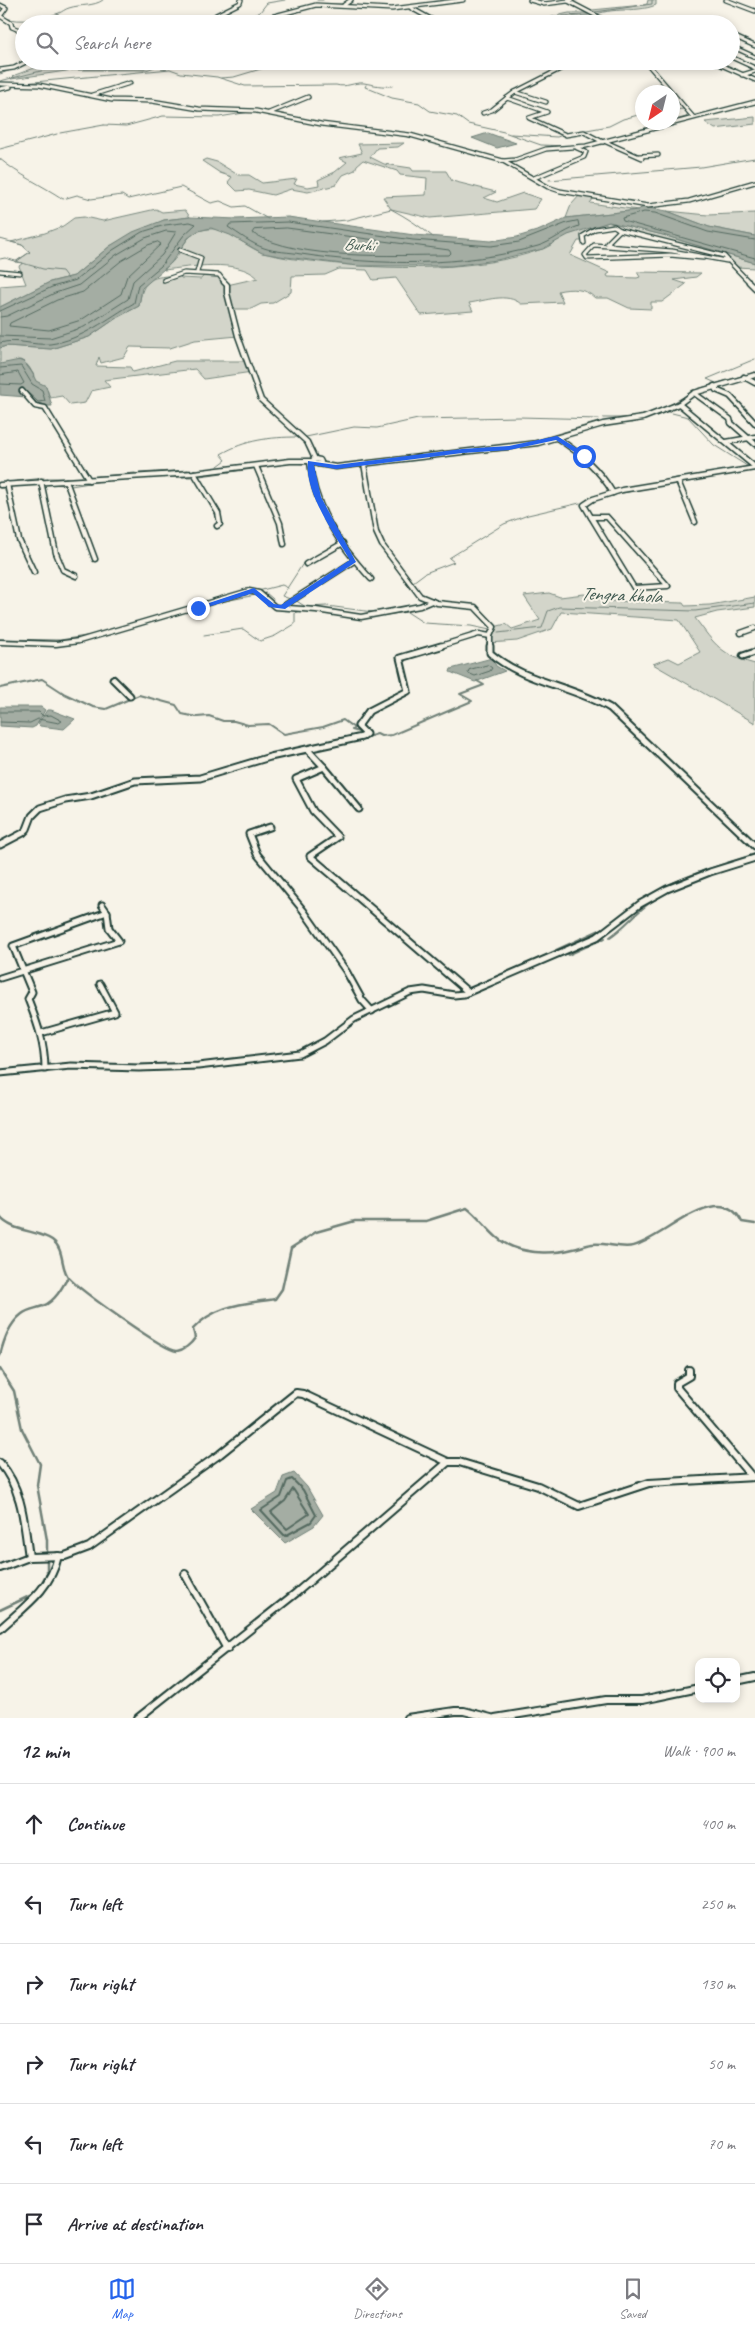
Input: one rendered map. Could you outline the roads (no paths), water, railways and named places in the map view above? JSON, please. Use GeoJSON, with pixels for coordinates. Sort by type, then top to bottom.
{"type":"FeatureCollection","features":[{"type":"Feature","properties":{"kind":"street"},"geometry":{"type":"LineString","coordinates":[[216,15],[240,3],[241,0]]}},
{"type":"Feature","properties":{"kind":"street"},"geometry":{"type":"LineString","coordinates":[[344,5],[352,0]]}},
{"type":"Feature","properties":{"kind":"street"},"geometry":{"type":"LineString","coordinates":[[277,15],[310,6],[344,5],[374,9],[411,8],[463,0]]}},
{"type":"Feature","properties":{"kind":"street"},"geometry":{"type":"LineString","coordinates":[[530,0],[544,4],[572,0]]}},
{"type":"Feature","properties":{"kind":"street"},"geometry":{"type":"LineString","coordinates":[[726,0],[755,12]]}},
{"type":"Feature","properties":{"kind":"street"},"geometry":{"type":"LineString","coordinates":[[568,1],[595,15]]}},
{"type":"Feature","properties":{"kind":"street"},"geometry":{"type":"LineString","coordinates":[[0,5],[6,8],[0,16],[12,23],[12,27],[15,28]]}},
{"type":"Feature","properties":{"kind":"street"},"geometry":{"type":"LineString","coordinates":[[411,8],[424,15]]}},
{"type":"Feature","properties":{"kind":"street"},"geometry":{"type":"LineString","coordinates":[[741,39],[755,46]]}},
{"type":"Feature","properties":{"kind":"street"},"geometry":{"type":"LineString","coordinates":[[740,49],[755,57]]}},
{"type":"Feature","properties":{"kind":"street"},"geometry":{"type":"LineString","coordinates":[[740,62],[755,70]]}},
{"type":"Feature","properties":{"kind":"street"},"geometry":{"type":"LineString","coordinates":[[0,70],[15,68]]}},
{"type":"Feature","properties":{"kind":"street"},"geometry":{"type":"LineString","coordinates":[[483,113],[492,110],[515,92],[558,70]]}},
{"type":"Feature","properties":{"kind":"street"},"geometry":{"type":"LineString","coordinates":[[653,70],[694,117]]}},
{"type":"Feature","properties":{"kind":"street"},"geometry":{"type":"LineString","coordinates":[[731,70],[755,80]]}},
{"type":"Feature","properties":{"kind":"street"},"geometry":{"type":"LineString","coordinates":[[742,75],[755,70]]}},
{"type":"Feature","properties":{"kind":"street"},"geometry":{"type":"LineString","coordinates":[[0,84],[38,85],[112,100],[152,101],[199,109],[240,109],[321,124],[410,135],[503,161],[548,187],[560,191],[648,206],[659,206],[755,182]]}},
{"type":"Feature","properties":{"kind":"street"},"geometry":{"type":"LineString","coordinates":[[92,96],[130,84]]}},
{"type":"Feature","properties":{"kind":"street"},"geometry":{"type":"LineString","coordinates":[[0,89],[15,85]]}},
{"type":"Feature","properties":{"kind":"street"},"geometry":{"type":"LineString","coordinates":[[515,92],[546,102]]}},
{"type":"Feature","properties":{"kind":"street"},"geometry":{"type":"LineString","coordinates":[[268,113],[308,97]]}},
{"type":"Feature","properties":{"kind":"street"},"geometry":{"type":"LineString","coordinates":[[507,98],[547,112],[529,118],[558,132],[566,135],[584,132],[640,157],[658,155]]}},
{"type":"Feature","properties":{"kind":"street"},"geometry":{"type":"LineString","coordinates":[[503,161],[514,160],[546,149],[576,147],[604,142],[755,102]]}},
{"type":"Feature","properties":{"kind":"street"},"geometry":{"type":"LineString","coordinates":[[534,178],[584,157],[586,152],[576,147]]}},
{"type":"Feature","properties":{"kind":"street"},"geometry":{"type":"LineString","coordinates":[[584,243],[583,236],[595,229],[614,226],[620,230],[724,256],[755,288]]}},
{"type":"Feature","properties":{"kind":"street"},"geometry":{"type":"LineString","coordinates":[[616,246],[607,243],[620,230]]}},
{"type":"Feature","properties":{"kind":"street"},"geometry":{"type":"LineString","coordinates":[[703,258],[672,251],[594,245],[585,256],[587,258],[595,258],[670,254],[727,261]]}},
{"type":"Feature","properties":{"kind":"street"},"geometry":{"type":"LineString","coordinates":[[180,250],[201,258],[197,272]]}},
{"type":"Feature","properties":{"kind":"street"},"geometry":{"type":"LineString","coordinates":[[0,271],[20,273]]}},
{"type":"Feature","properties":{"kind":"street"},"geometry":{"type":"LineString","coordinates":[[164,280],[184,273],[197,272],[219,275],[226,285],[238,336],[261,400],[307,442],[315,459],[320,461],[318,464]]}},
{"type":"Feature","properties":{"kind":"street"},"geometry":{"type":"LineString","coordinates":[[0,485],[194,473],[290,461],[310,462],[336,467],[453,452],[509,448],[557,438],[603,424],[642,418],[679,404],[694,393],[755,375]]}},
{"type":"Feature","properties":{"kind":"street"},"geometry":{"type":"LineString","coordinates":[[744,377],[755,383]]}},
{"type":"Feature","properties":{"kind":"street"},"geometry":{"type":"LineString","coordinates":[[714,386],[716,390],[730,396],[755,423]]}},
{"type":"Feature","properties":{"kind":"street"},"geometry":{"type":"LineString","coordinates":[[22,391],[35,406],[46,408],[89,480]]}},
{"type":"Feature","properties":{"kind":"street"},"geometry":{"type":"LineString","coordinates":[[694,393],[730,419],[731,423],[755,444]]}},
{"type":"Feature","properties":{"kind":"street"},"geometry":{"type":"LineString","coordinates":[[679,404],[755,468]]}},
{"type":"Feature","properties":{"kind":"street"},"geometry":{"type":"LineString","coordinates":[[726,442],[755,437]]}},
{"type":"Feature","properties":{"kind":"street"},"geometry":{"type":"LineString","coordinates":[[557,438],[602,472],[613,493]]}},
{"type":"Feature","properties":{"kind":"street"},"geometry":{"type":"LineString","coordinates":[[310,462],[315,459]]}},
{"type":"Feature","properties":{"kind":"street"},"geometry":{"type":"LineString","coordinates":[[310,462],[318,497],[342,543],[354,561],[371,579]]}},
{"type":"Feature","properties":{"kind":"street"},"geometry":{"type":"LineString","coordinates":[[364,464],[370,507],[376,532],[382,545],[420,596],[432,602],[475,607],[494,627],[490,636],[490,653],[501,664],[540,681],[590,697],[610,708],[755,846]]}},
{"type":"Feature","properties":{"kind":"street"},"geometry":{"type":"LineString","coordinates":[[256,466],[280,523],[284,544]]}},
{"type":"Feature","properties":{"kind":"street"},"geometry":{"type":"LineString","coordinates":[[591,518],[607,516],[668,586],[634,588],[591,518],[584,505],[590,500],[613,493],[732,470],[755,468]]}},
{"type":"Feature","properties":{"kind":"street"},"geometry":{"type":"LineString","coordinates":[[194,473],[218,513],[220,524],[217,526]]}},
{"type":"Feature","properties":{"kind":"street"},"geometry":{"type":"LineString","coordinates":[[41,481],[56,554],[63,570],[76,576]]}},
{"type":"Feature","properties":{"kind":"street"},"geometry":{"type":"LineString","coordinates":[[66,481],[80,514],[95,559]]}},
{"type":"Feature","properties":{"kind":"street"},"geometry":{"type":"LineString","coordinates":[[678,481],[696,518],[695,522]]}},
{"type":"Feature","properties":{"kind":"street"},"geometry":{"type":"LineString","coordinates":[[7,484],[19,540],[34,572]]}},
{"type":"Feature","properties":{"kind":"street"},"geometry":{"type":"LineString","coordinates":[[306,564],[342,543]]}},
{"type":"Feature","properties":{"kind":"street"},"geometry":{"type":"LineString","coordinates":[[282,607],[354,561]]}},
{"type":"Feature","properties":{"kind":"street"},"geometry":{"type":"LineString","coordinates":[[0,642],[56,644],[79,641],[119,631],[250,591],[259,593],[272,605],[368,617],[432,602]]}},
{"type":"Feature","properties":{"kind":"street"},"geometry":{"type":"LineString","coordinates":[[740,633],[755,628]]}},
{"type":"Feature","properties":{"kind":"street"},"geometry":{"type":"LineString","coordinates":[[0,845],[27,829],[32,816],[40,808],[65,800],[91,796],[135,781],[200,778],[270,757],[365,736],[365,732],[358,726],[364,715],[408,691],[399,660],[402,657],[479,634],[490,636]]}},
{"type":"Feature","properties":{"kind":"street"},"geometry":{"type":"LineString","coordinates":[[743,656],[755,652]]}},
{"type":"Feature","properties":{"kind":"street"},"geometry":{"type":"LineString","coordinates":[[113,679],[130,696]]}},
{"type":"Feature","properties":{"kind":"street"},"geometry":{"type":"LineString","coordinates":[[308,750],[324,766],[359,809]]}},
{"type":"Feature","properties":{"kind":"street"},"geometry":{"type":"LineString","coordinates":[[324,766],[296,778],[305,800],[323,826],[338,838],[310,856],[468,992]]}},
{"type":"Feature","properties":{"kind":"street"},"geometry":{"type":"LineString","coordinates":[[270,827],[249,834],[257,854],[303,910],[346,971],[362,1000],[372,1011]]}},
{"type":"Feature","properties":{"kind":"street"},"geometry":{"type":"LineString","coordinates":[[0,1073],[71,1066],[139,1068],[198,1066],[300,1054],[325,1041],[354,1019],[410,992],[424,990],[454,996],[468,992],[597,938],[610,930],[637,906],[686,879],[755,858]]}},
{"type":"Feature","properties":{"kind":"street"},"geometry":{"type":"LineString","coordinates":[[0,978],[120,941],[109,928],[107,912],[102,905]]}},
{"type":"Feature","properties":{"kind":"street"},"geometry":{"type":"LineString","coordinates":[[45,1069],[41,1033],[28,999],[32,992],[22,972],[13,946],[107,912]]}},
{"type":"Feature","properties":{"kind":"street"},"geometry":{"type":"LineString","coordinates":[[41,1033],[116,1012],[100,984]]}},
{"type":"Feature","properties":{"kind":"street"},"geometry":{"type":"LineString","coordinates":[[689,1370],[689,1376],[677,1383],[677,1388],[753,1477]]}},
{"type":"Feature","properties":{"kind":"street"},"geometry":{"type":"LineString","coordinates":[[0,1568],[33,1557],[65,1556],[89,1547],[220,1454],[296,1393],[303,1394],[448,1462],[459,1462],[538,1486],[579,1506],[590,1504],[649,1483],[753,1477]]}},
{"type":"Feature","properties":{"kind":"street"},"geometry":{"type":"LineString","coordinates":[[138,1718],[227,1649],[382,1522],[448,1462]]}},
{"type":"Feature","properties":{"kind":"street"},"geometry":{"type":"LineString","coordinates":[[0,1463],[8,1470],[19,1496],[33,1557]]}},
{"type":"Feature","properties":{"kind":"street"},"geometry":{"type":"LineString","coordinates":[[0,1629],[47,1584],[55,1572],[55,1556]]}},
{"type":"Feature","properties":{"kind":"street"},"geometry":{"type":"LineString","coordinates":[[185,1574],[227,1649]]}},
{"type":"Feature","properties":{"kind":"street"},"geometry":{"type":"LineString","coordinates":[[740,1680],[755,1677]]}},
{"type":"Feature","properties":{"kind":"street"},"geometry":{"type":"LineString","coordinates":[[407,1718],[464,1711],[493,1718],[606,1700],[642,1700],[695,1689]]}},
{"type":"Feature","properties":{"kind":"water"},"geometry":{"type":"Polygon","coordinates":[[[488,133],[516,143],[497,148],[472,138],[488,133]]]}},
{"type":"Feature","properties":{"kind":"water","name":"Burhi"},"geometry":{"type":"Polygon","coordinates":[[[643,207],[667,211],[709,227],[755,236],[755,263],[663,235],[609,222],[568,235],[543,249],[497,260],[451,266],[358,266],[286,257],[262,253],[230,235],[211,228],[198,231],[188,238],[171,263],[142,288],[139,306],[118,317],[89,337],[51,349],[6,346],[0,348],[0,307],[50,282],[74,276],[110,246],[133,232],[164,220],[190,217],[236,219],[288,217],[414,235],[491,241],[517,237],[540,230],[566,218],[638,210],[643,207]]]}},
{"type":"Feature","properties":{"kind":"water"},"geometry":{"type":"Polygon","coordinates":[[[20,360],[28,366],[36,381],[46,386],[52,406],[35,406],[27,397],[0,395],[0,364],[20,360]]]}},
{"type":"Feature","properties":{"kind":"water"},"geometry":{"type":"Polygon","coordinates":[[[492,658],[496,666],[505,671],[475,682],[450,672],[451,669],[492,658]]]}},
{"type":"Feature","properties":{"kind":"water"},"geometry":{"type":"Polygon","coordinates":[[[0,707],[41,707],[45,710],[36,726],[32,728],[0,726],[0,707]]]}},
{"type":"Feature","properties":{"kind":"water"},"geometry":{"type":"Polygon","coordinates":[[[47,710],[75,719],[64,729],[40,726],[38,724],[47,710]]]}},
{"type":"Feature","properties":{"kind":"water"},"geometry":{"type":"Polygon","coordinates":[[[294,1473],[307,1487],[323,1515],[314,1526],[285,1543],[251,1509],[277,1493],[283,1477],[294,1473]]]}},
{"type":"Feature","properties":{"kind":"waterway"},"geometry":{"type":"LineString","coordinates":[[52,15],[69,8],[95,4],[103,0]]}},
{"type":"Feature","properties":{"kind":"waterway"},"geometry":{"type":"LineString","coordinates":[[255,15],[267,3],[285,0]]}},
{"type":"Feature","properties":{"kind":"waterway"},"geometry":{"type":"LineString","coordinates":[[317,0],[323,0]]}},
{"type":"Feature","properties":{"kind":"waterway"},"geometry":{"type":"LineString","coordinates":[[528,0],[542,5]]}},
{"type":"Feature","properties":{"kind":"waterway"},"geometry":{"type":"LineString","coordinates":[[572,1],[578,0]]}},
{"type":"Feature","properties":{"kind":"waterway"},"geometry":{"type":"LineString","coordinates":[[588,15],[595,12],[652,4],[652,0]]}},
{"type":"Feature","properties":{"kind":"waterway"},"geometry":{"type":"LineString","coordinates":[[325,4],[343,4]]}},
{"type":"Feature","properties":{"kind":"waterway"},"geometry":{"type":"LineString","coordinates":[[439,5],[447,4]]}},
{"type":"Feature","properties":{"kind":"waterway"},"geometry":{"type":"LineString","coordinates":[[5,18],[15,20]]}},
{"type":"Feature","properties":{"kind":"waterway"},"geometry":{"type":"LineString","coordinates":[[0,74],[11,70]]}},
{"type":"Feature","properties":{"kind":"waterway"},"geometry":{"type":"LineString","coordinates":[[0,81],[45,70]]}},
{"type":"Feature","properties":{"kind":"waterway"},"geometry":{"type":"LineString","coordinates":[[24,83],[160,70]]}},
{"type":"Feature","properties":{"kind":"waterway"},"geometry":{"type":"LineString","coordinates":[[173,70],[181,73],[217,77],[245,86],[343,86],[360,83],[393,86]]}},
{"type":"Feature","properties":{"kind":"waterway"},"geometry":{"type":"LineString","coordinates":[[221,78],[234,77],[257,70]]}},
{"type":"Feature","properties":{"kind":"waterway"},"geometry":{"type":"LineString","coordinates":[[366,85],[365,87],[392,98],[419,103],[430,111],[457,116],[468,124],[504,132],[541,145],[568,146]]}},
{"type":"Feature","properties":{"kind":"waterway"},"geometry":{"type":"LineString","coordinates":[[680,109],[684,109],[689,113],[686,117],[680,119]]}},
{"type":"Feature","properties":{"kind":"waterway"},"geometry":{"type":"LineString","coordinates":[[60,133],[104,125],[126,126],[163,116],[219,117],[250,112]]}},
{"type":"Feature","properties":{"kind":"waterway"},"geometry":{"type":"LineString","coordinates":[[570,133],[609,126],[635,116]]}},
{"type":"Feature","properties":{"kind":"waterway"},"geometry":{"type":"LineString","coordinates":[[303,122],[321,125]]}},
{"type":"Feature","properties":{"kind":"waterway"},"geometry":{"type":"LineString","coordinates":[[619,136],[639,130]]}},
{"type":"Feature","properties":{"kind":"waterway"},"geometry":{"type":"LineString","coordinates":[[0,149],[57,134]]}},
{"type":"Feature","properties":{"kind":"waterway"},"geometry":{"type":"LineString","coordinates":[[511,134],[557,137],[563,135]]}},
{"type":"Feature","properties":{"kind":"waterway"},"geometry":{"type":"LineString","coordinates":[[402,136],[415,138]]}},
{"type":"Feature","properties":{"kind":"waterway"},"geometry":{"type":"LineString","coordinates":[[549,180],[701,167],[755,158]]}},
{"type":"Feature","properties":{"kind":"waterway"},"geometry":{"type":"LineString","coordinates":[[0,159],[63,199],[77,195],[91,199],[122,195],[128,199],[181,187],[211,203],[220,201],[234,207],[245,206],[268,219]]}},
{"type":"Feature","properties":{"kind":"waterway"},"geometry":{"type":"LineString","coordinates":[[323,222],[347,220],[391,209],[433,237]]}},
{"type":"Feature","properties":{"kind":"waterway"},"geometry":{"type":"LineString","coordinates":[[0,239],[22,245],[30,252],[17,261]]}},
{"type":"Feature","properties":{"kind":"waterway"},"geometry":{"type":"LineString","coordinates":[[0,259],[5,258],[43,269],[62,271],[68,279]]}},
{"type":"Feature","properties":{"kind":"waterway"},"geometry":{"type":"LineString","coordinates":[[716,383],[707,379],[755,359]]}},
{"type":"Feature","properties":{"kind":"waterway"},"geometry":{"type":"LineString","coordinates":[[18,360],[24,362],[34,375],[33,377]]}},
{"type":"Feature","properties":{"kind":"waterway"},"geometry":{"type":"LineString","coordinates":[[666,407],[697,389],[755,372]]}},
{"type":"Feature","properties":{"kind":"waterway"},"geometry":{"type":"LineString","coordinates":[[683,404],[695,395]]}},
{"type":"Feature","properties":{"kind":"waterway"},"geometry":{"type":"LineString","coordinates":[[631,423],[680,407]]}},
{"type":"Feature","properties":{"kind":"waterway"},"geometry":{"type":"LineString","coordinates":[[668,412],[688,417],[714,445],[747,466],[751,466]]}},
{"type":"Feature","properties":{"kind":"waterway"},"geometry":{"type":"LineString","coordinates":[[306,437],[354,427],[377,428],[418,419],[519,417],[599,419]]}},
{"type":"Feature","properties":{"kind":"waterway"},"geometry":{"type":"LineString","coordinates":[[603,418],[631,418]]}},
{"type":"Feature","properties":{"kind":"waterway"},"geometry":{"type":"LineString","coordinates":[[526,443],[598,422]]}},
{"type":"Feature","properties":{"kind":"waterway"},"geometry":{"type":"LineString","coordinates":[[218,466],[226,460],[221,454],[239,445],[268,439],[298,437]]}},
{"type":"Feature","properties":{"kind":"waterway"},"geometry":{"type":"LineString","coordinates":[[468,453],[513,450],[532,445]]}},
{"type":"Feature","properties":{"kind":"waterway"},"geometry":{"type":"LineString","coordinates":[[438,452],[469,449]]}},
{"type":"Feature","properties":{"kind":"waterway"},"geometry":{"type":"LineString","coordinates":[[408,457],[434,452]]}},
{"type":"Feature","properties":{"kind":"waterway"},"geometry":{"type":"LineString","coordinates":[[358,463],[398,458]]}},
{"type":"Feature","properties":{"kind":"waterway"},"geometry":{"type":"LineString","coordinates":[[366,466],[418,459]]}},
{"type":"Feature","properties":{"kind":"waterway"},"geometry":{"type":"LineString","coordinates":[[260,468],[288,463],[308,464]]}},
{"type":"Feature","properties":{"kind":"waterway"},"geometry":{"type":"LineString","coordinates":[[314,465],[334,469],[360,467]]}},
{"type":"Feature","properties":{"kind":"waterway"},"geometry":{"type":"LineString","coordinates":[[200,476],[253,469]]}},
{"type":"Feature","properties":{"kind":"waterway"},"geometry":{"type":"LineString","coordinates":[[139,473],[188,470]]}},
{"type":"Feature","properties":{"kind":"waterway"},"geometry":{"type":"LineString","coordinates":[[91,477],[135,473]]}},
{"type":"Feature","properties":{"kind":"waterway"},"geometry":{"type":"LineString","coordinates":[[150,477],[191,477]]}},
{"type":"Feature","properties":{"kind":"waterway"},"geometry":{"type":"LineString","coordinates":[[0,483],[44,478]]}},
{"type":"Feature","properties":{"kind":"waterway"},"geometry":{"type":"LineString","coordinates":[[48,478],[85,478]]}},
{"type":"Feature","properties":{"kind":"waterway"},"geometry":{"type":"LineString","coordinates":[[71,486],[108,480]]}},
{"type":"Feature","properties":{"kind":"waterway"},"geometry":{"type":"LineString","coordinates":[[673,483],[690,481]]}},
{"type":"Feature","properties":{"kind":"waterway"},"geometry":{"type":"LineString","coordinates":[[46,484],[66,485]]}},
{"type":"Feature","properties":{"kind":"waterway"},"geometry":{"type":"LineString","coordinates":[[607,496],[659,486]]}},
{"type":"Feature","properties":{"kind":"waterway"},"geometry":{"type":"LineString","coordinates":[[413,582],[425,573],[454,562],[449,558],[504,524],[528,515],[580,503]]}},
{"type":"Feature","properties":{"kind":"waterway"},"geometry":{"type":"LineString","coordinates":[[287,588],[304,562]]}},
{"type":"Feature","properties":{"kind":"waterway"},"geometry":{"type":"LineString","coordinates":[[258,591],[282,585],[287,588]]}},
{"type":"Feature","properties":{"kind":"waterway"},"geometry":{"type":"LineString","coordinates":[[287,588],[282,596],[290,599]]}},
{"type":"Feature","properties":{"kind":"waterway"},"geometry":{"type":"LineString","coordinates":[[96,638],[220,602],[266,593],[273,599]]}},
{"type":"Feature","properties":{"kind":"waterway"},"geometry":{"type":"LineString","coordinates":[[295,600],[306,607],[327,606],[373,612]]}},
{"type":"Feature","properties":{"kind":"waterway","name":"Tengra khola"},"geometry":{"type":"LineString","coordinates":[[498,633],[542,628],[548,611],[559,607],[695,611],[755,603]]}},
{"type":"Feature","properties":{"kind":"waterway"},"geometry":{"type":"LineString","coordinates":[[204,635],[243,629],[260,641],[275,636],[295,624],[295,613],[303,610]]}},
{"type":"Feature","properties":{"kind":"waterway"},"geometry":{"type":"LineString","coordinates":[[313,612],[343,616]]}},
{"type":"Feature","properties":{"kind":"waterway","name":"Tengra khola"},"geometry":{"type":"LineString","coordinates":[[365,618],[407,612],[424,623],[471,626],[490,630]]}},
{"type":"Feature","properties":{"kind":"waterway"},"geometry":{"type":"LineString","coordinates":[[0,639],[60,640],[92,635]]}},
{"type":"Feature","properties":{"kind":"waterway"},"geometry":{"type":"LineString","coordinates":[[69,645],[77,643]]}},
{"type":"Feature","properties":{"kind":"waterway"},"geometry":{"type":"LineString","coordinates":[[0,688],[42,679],[65,694],[93,707],[106,709],[139,695],[176,705],[182,714],[197,717],[209,716],[223,721],[234,721],[248,725],[269,724],[284,734],[323,727],[343,720],[354,728],[352,730],[362,733]]}},
{"type":"Feature","properties":{"kind":"waterway"},"geometry":{"type":"LineString","coordinates":[[364,738],[377,734],[381,736],[392,735],[472,701],[460,694],[484,685],[477,681]]}},
{"type":"Feature","properties":{"kind":"waterway"},"geometry":{"type":"LineString","coordinates":[[313,751],[325,747]]}},
{"type":"Feature","properties":{"kind":"waterway"},"geometry":{"type":"LineString","coordinates":[[287,756],[308,753]]}},
{"type":"Feature","properties":{"kind":"waterway"},"geometry":{"type":"LineString","coordinates":[[610,924],[644,898],[678,880],[755,854]]}},
{"type":"Feature","properties":{"kind":"waterway"},"geometry":{"type":"LineString","coordinates":[[610,937],[646,906],[675,888],[755,861]]}},
{"type":"Feature","properties":{"kind":"waterway"},"geometry":{"type":"LineString","coordinates":[[556,950],[604,928]]}},
{"type":"Feature","properties":{"kind":"waterway"},"geometry":{"type":"LineString","coordinates":[[568,955],[605,938]]}},
{"type":"Feature","properties":{"kind":"waterway"},"geometry":{"type":"LineString","coordinates":[[0,1217],[11,1226],[52,1240],[59,1248],[66,1274],[76,1285],[140,1331],[177,1351],[185,1348],[195,1338],[193,1329],[211,1314],[231,1306],[275,1299],[282,1289],[291,1248],[316,1232],[355,1221],[426,1221],[467,1208],[494,1235],[506,1244],[527,1251],[543,1253],[566,1251],[589,1244],[633,1246],[705,1208],[720,1206],[732,1210],[742,1222],[755,1224]]}},
{"type":"Feature","properties":{"kind":"waterway"},"geometry":{"type":"LineString","coordinates":[[0,1355],[8,1333],[17,1318],[27,1311],[47,1304],[55,1298],[68,1277]]}},
{"type":"Feature","properties":{"kind":"waterway"},"geometry":{"type":"LineString","coordinates":[[0,1369],[14,1391],[22,1429],[40,1464],[37,1485],[47,1540],[47,1573],[38,1589]]}},
{"type":"Feature","properties":{"kind":"waterway"},"geometry":{"type":"LineString","coordinates":[[0,1610],[36,1593]]}}]}
